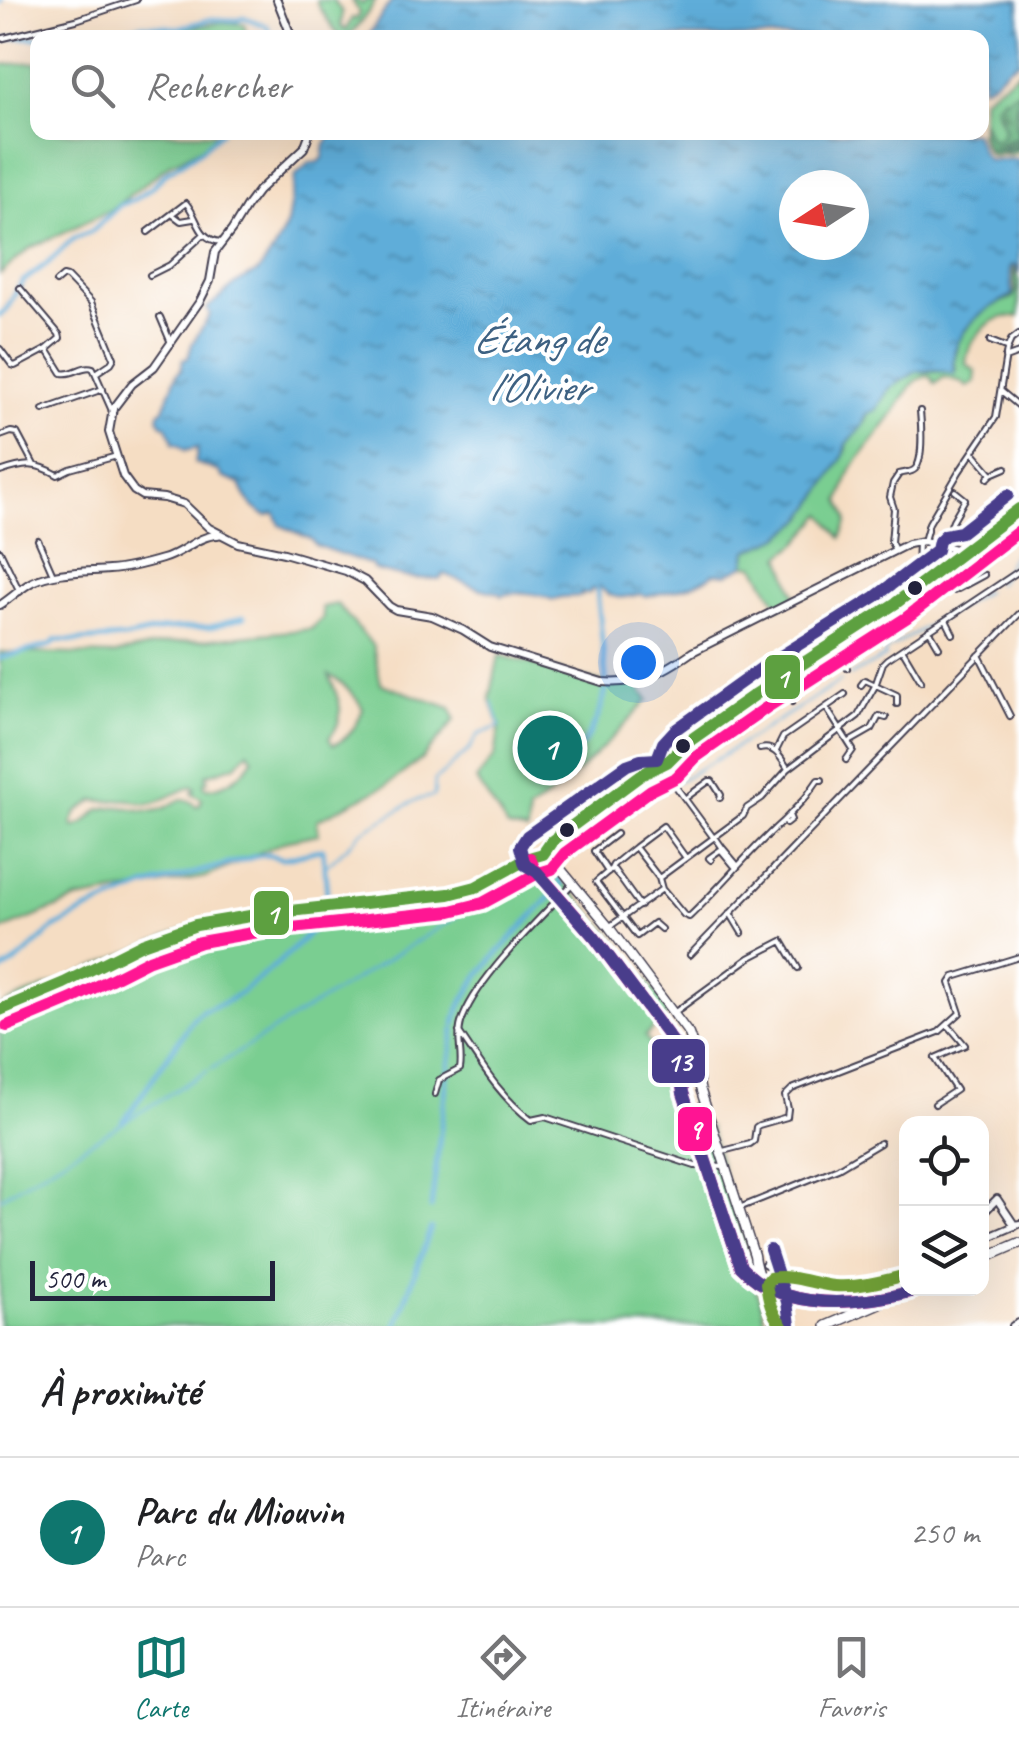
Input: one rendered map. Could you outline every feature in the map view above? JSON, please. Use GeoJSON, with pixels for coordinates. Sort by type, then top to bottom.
{"type":"FeatureCollection","features":[{"type":"Feature","properties":{"kind":"main road"},"geometry":{"type":"LineString","coordinates":[[0,1010],[184,928],[246,916],[476,888],[543,852],[552,841],[636,782],[667,773],[685,744],[871,620],[1019,509]]}},
{"type":"Feature","properties":{"kind":"main road"},"geometry":{"type":"LineString","coordinates":[[543,852],[609,927],[675,1012],[693,1044],[700,1088],[761,1267],[773,1326]]}},
{"type":"Feature","properties":{"kind":"main road"},"geometry":{"type":"LineString","coordinates":[[989,1256],[1019,1243]]}},
{"type":"Feature","properties":{"kind":"main road"},"geometry":{"type":"LineString","coordinates":[[826,1326],[899,1294]]}},
{"type":"Feature","properties":{"kind":"main road"},"geometry":{"type":"LineString","coordinates":[[772,1313],[782,1326]]}},
{"type":"Feature","properties":{"kind":"street"},"geometry":{"type":"LineString","coordinates":[[38,30],[136,0]]}},
{"type":"Feature","properties":{"kind":"street"},"geometry":{"type":"LineString","coordinates":[[277,0],[289,30]]}},
{"type":"Feature","properties":{"kind":"street"},"geometry":{"type":"LineString","coordinates":[[0,40],[30,32]]}},
{"type":"Feature","properties":{"kind":"street"},"geometry":{"type":"LineString","coordinates":[[307,140],[304,148],[258,191],[221,242],[214,252],[206,291],[154,367],[132,384],[112,412],[109,432],[124,476],[134,491],[184,504],[220,535],[238,544],[346,571],[364,581],[396,610],[432,616],[490,647],[613,683],[660,674],[692,652],[895,550],[921,541],[953,555]]}},
{"type":"Feature","properties":{"kind":"street"},"geometry":{"type":"LineString","coordinates":[[148,232],[186,203],[204,234],[211,241],[221,242]]}},
{"type":"Feature","properties":{"kind":"street"},"geometry":{"type":"LineString","coordinates":[[173,215],[181,221],[193,219]]}},
{"type":"Feature","properties":{"kind":"street"},"geometry":{"type":"LineString","coordinates":[[150,275],[170,265],[204,234]]}},
{"type":"Feature","properties":{"kind":"street"},"geometry":{"type":"LineString","coordinates":[[56,282],[67,276],[98,316],[114,358],[96,373]]}},
{"type":"Feature","properties":{"kind":"street"},"geometry":{"type":"LineString","coordinates":[[0,349],[15,366],[60,338],[20,288]]}},
{"type":"Feature","properties":{"kind":"street"},"geometry":{"type":"LineString","coordinates":[[160,317],[171,343]]}},
{"type":"Feature","properties":{"kind":"street"},"geometry":{"type":"LineString","coordinates":[[913,570],[929,524],[996,417],[1005,358],[1011,340],[1019,334]]}},
{"type":"Feature","properties":{"kind":"street"},"geometry":{"type":"LineString","coordinates":[[990,341],[1008,348]]}},
{"type":"Feature","properties":{"kind":"street"},"geometry":{"type":"LineString","coordinates":[[47,348],[62,373],[93,368],[112,412]]}},
{"type":"Feature","properties":{"kind":"street"},"geometry":{"type":"LineString","coordinates":[[1005,358],[1019,353]]}},
{"type":"Feature","properties":{"kind":"street"},"geometry":{"type":"LineString","coordinates":[[43,410],[103,389]]}},
{"type":"Feature","properties":{"kind":"street"},"geometry":{"type":"LineString","coordinates":[[1000,391],[1019,406]]}},
{"type":"Feature","properties":{"kind":"street"},"geometry":{"type":"LineString","coordinates":[[895,550],[890,497],[899,474],[916,466],[923,432],[920,411]]}},
{"type":"Feature","properties":{"kind":"street"},"geometry":{"type":"LineString","coordinates":[[0,436],[17,432],[34,465]]}},
{"type":"Feature","properties":{"kind":"street"},"geometry":{"type":"LineString","coordinates":[[973,452],[990,476],[1006,468]]}},
{"type":"Feature","properties":{"kind":"street"},"geometry":{"type":"LineString","coordinates":[[0,472],[34,465],[58,475],[116,456]]}},
{"type":"Feature","properties":{"kind":"street"},"geometry":{"type":"LineString","coordinates":[[954,591],[953,520],[965,499],[955,490]]}},
{"type":"Feature","properties":{"kind":"street"},"geometry":{"type":"LineString","coordinates":[[0,604],[32,582],[162,560],[206,536],[220,535]]}},
{"type":"Feature","properties":{"kind":"street"},"geometry":{"type":"LineString","coordinates":[[38,540],[54,576]]}},
{"type":"Feature","properties":{"kind":"street"},"geometry":{"type":"LineString","coordinates":[[933,550],[953,555]]}},
{"type":"Feature","properties":{"kind":"street"},"geometry":{"type":"LineString","coordinates":[[0,551],[20,592]]}},
{"type":"Feature","properties":{"kind":"street"},"geometry":{"type":"LineString","coordinates":[[953,555],[958,589],[984,575]]}},
{"type":"Feature","properties":{"kind":"street"},"geometry":{"type":"LineString","coordinates":[[658,878],[715,838],[762,798],[788,769],[858,716],[887,659],[1019,572]]}},
{"type":"Feature","properties":{"kind":"street"},"geometry":{"type":"LineString","coordinates":[[690,955],[1019,614]]}},
{"type":"Feature","properties":{"kind":"street"},"geometry":{"type":"LineString","coordinates":[[867,647],[880,638],[871,620]]}},
{"type":"Feature","properties":{"kind":"street"},"geometry":{"type":"LineString","coordinates":[[945,620],[953,634]]}},
{"type":"Feature","properties":{"kind":"street"},"geometry":{"type":"LineString","coordinates":[[929,630],[939,648]]}},
{"type":"Feature","properties":{"kind":"street"},"geometry":{"type":"LineString","coordinates":[[834,643],[847,668]]}},
{"type":"Feature","properties":{"kind":"street"},"geometry":{"type":"LineString","coordinates":[[902,649],[920,681]]}},
{"type":"Feature","properties":{"kind":"street"},"geometry":{"type":"LineString","coordinates":[[818,652],[832,671]]}},
{"type":"Feature","properties":{"kind":"street"},"geometry":{"type":"LineString","coordinates":[[979,655],[1010,716]]}},
{"type":"Feature","properties":{"kind":"street"},"geometry":{"type":"LineString","coordinates":[[756,668],[774,664],[763,672],[782,676],[796,689],[788,696],[792,702]]}},
{"type":"Feature","properties":{"kind":"street"},"geometry":{"type":"LineString","coordinates":[[861,686],[865,680],[897,695],[897,704]]}},
{"type":"Feature","properties":{"kind":"street"},"geometry":{"type":"LineString","coordinates":[[776,751],[783,737],[845,694]]}},
{"type":"Feature","properties":{"kind":"street"},"geometry":{"type":"LineString","coordinates":[[827,708],[853,750],[846,760]]}},
{"type":"Feature","properties":{"kind":"street"},"geometry":{"type":"LineString","coordinates":[[850,742],[872,729],[879,716],[886,718]]}},
{"type":"Feature","properties":{"kind":"street"},"geometry":{"type":"LineString","coordinates":[[760,748],[776,751],[788,769]]}},
{"type":"Feature","properties":{"kind":"street"},"geometry":{"type":"LineString","coordinates":[[667,773],[738,867]]}},
{"type":"Feature","properties":{"kind":"street"},"geometry":{"type":"LineString","coordinates":[[635,847],[662,889],[688,917],[761,840],[782,821],[786,824],[792,820],[789,815],[822,780]]}},
{"type":"Feature","properties":{"kind":"street"},"geometry":{"type":"LineString","coordinates":[[685,798],[708,781],[722,794],[720,798]]}},
{"type":"Feature","properties":{"kind":"street"},"geometry":{"type":"LineString","coordinates":[[636,782],[643,795]]}},
{"type":"Feature","properties":{"kind":"street"},"geometry":{"type":"LineString","coordinates":[[660,928],[654,924],[637,936],[596,882],[663,826],[686,858]]}},
{"type":"Feature","properties":{"kind":"street"},"geometry":{"type":"LineString","coordinates":[[616,834],[594,851],[640,906]]}},
{"type":"Feature","properties":{"kind":"street"},"geometry":{"type":"LineString","coordinates":[[710,860],[721,848]]}},
{"type":"Feature","properties":{"kind":"street"},"geometry":{"type":"LineString","coordinates":[[436,1094],[439,1080],[462,1064],[459,1032],[468,1006],[490,974],[572,884]]}},
{"type":"Feature","properties":{"kind":"street"},"geometry":{"type":"LineString","coordinates":[[609,927],[662,889]]}},
{"type":"Feature","properties":{"kind":"street"},"geometry":{"type":"LineString","coordinates":[[730,913],[742,933]]}},
{"type":"Feature","properties":{"kind":"street"},"geometry":{"type":"LineString","coordinates":[[675,1012],[749,958],[782,942],[798,968]]}},
{"type":"Feature","properties":{"kind":"street"},"geometry":{"type":"LineString","coordinates":[[720,1152],[750,1144],[759,1124],[787,1116],[784,1096],[792,1090],[939,1032],[960,1013],[951,979],[1019,957]]}},
{"type":"Feature","properties":{"kind":"street"},"geometry":{"type":"LineString","coordinates":[[935,1104],[956,1090],[935,1058],[965,1045],[948,1024]]}},
{"type":"Feature","properties":{"kind":"street"},"geometry":{"type":"LineString","coordinates":[[459,1032],[488,1078],[531,1120],[545,1117],[695,1166],[726,1166]]}},
{"type":"Feature","properties":{"kind":"street"},"geometry":{"type":"LineString","coordinates":[[739,1208],[838,1168],[880,1143]]}},
{"type":"Feature","properties":{"kind":"street"},"geometry":{"type":"LineString","coordinates":[[989,1207],[998,1199],[1017,1225],[989,1237]]}},
{"type":"Feature","properties":{"kind":"street"},"geometry":{"type":"LineString","coordinates":[[761,1267],[824,1285],[867,1284],[899,1277]]}},
{"type":"Feature","properties":{"kind":"street"},"geometry":{"type":"LineString","coordinates":[[768,1298],[767,1279],[784,1275]]}},
{"type":"Feature","properties":{"kind":"green space"},"geometry":{"type":"Polygon","coordinates":[[[316,0],[333,0],[342,12],[341,26],[346,30],[334,30],[316,0]]]}},
{"type":"Feature","properties":{"kind":"green space"},"geometry":{"type":"Polygon","coordinates":[[[352,0],[362,4],[376,0],[354,30],[346,30],[359,12],[352,0]]]}},
{"type":"Feature","properties":{"kind":"green space"},"geometry":{"type":"Polygon","coordinates":[[[223,22],[244,24],[245,30],[178,30],[223,22]]]}},
{"type":"Feature","properties":{"kind":"green space"},"geometry":{"type":"Polygon","coordinates":[[[30,63],[30,140],[210,140],[170,164],[111,210],[30,248],[0,274],[0,65],[30,63]]]}},
{"type":"Feature","properties":{"kind":"green space"},"geometry":{"type":"Polygon","coordinates":[[[1019,71],[1019,151],[1013,154],[991,155],[986,151],[982,140],[989,140],[989,93],[1019,71]]]}},
{"type":"Feature","properties":{"kind":"green space"},"geometry":{"type":"Polygon","coordinates":[[[1019,91],[1015,120],[1019,137],[996,144],[1017,139],[1019,143],[1000,149],[991,147],[997,151],[1019,148],[991,154],[983,140],[989,140],[989,136],[997,139],[1003,134],[995,106],[1019,91]]]}},
{"type":"Feature","properties":{"kind":"green space"},"geometry":{"type":"Polygon","coordinates":[[[1013,267],[1019,280],[1019,317],[994,321],[977,336],[966,364],[976,371],[975,383],[967,387],[944,377],[935,384],[927,376],[911,386],[851,469],[840,501],[848,519],[841,538],[823,514],[781,556],[796,598],[779,607],[755,566],[745,565],[747,551],[805,517],[847,444],[890,388],[916,372],[956,371],[957,346],[970,324],[990,308],[1013,298],[1013,267]]]}},
{"type":"Feature","properties":{"kind":"green space"},"geometry":{"type":"Polygon","coordinates":[[[337,604],[373,646],[381,684],[451,708],[455,720],[422,759],[387,785],[317,820],[319,834],[288,840],[206,877],[77,900],[0,931],[0,652],[112,655],[164,644],[311,629],[323,618],[322,607],[337,604]],[[329,675],[340,707],[339,722],[329,738],[333,745],[352,731],[363,709],[349,690],[329,675]],[[248,751],[236,765],[206,775],[205,788],[219,786],[238,775],[253,759],[248,751]],[[193,786],[151,804],[95,800],[77,812],[72,824],[80,825],[109,807],[152,811],[181,799],[196,806],[202,799],[192,793],[193,786]]]}},
{"type":"Feature","properties":{"kind":"green space"},"geometry":{"type":"Polygon","coordinates":[[[499,655],[607,684],[634,681],[648,700],[577,773],[529,811],[527,832],[508,828],[476,780],[495,756],[500,726],[490,698],[499,655]]]}},
{"type":"Feature","properties":{"kind":"green space"},"geometry":{"type":"Polygon","coordinates":[[[549,865],[615,939],[671,1012],[645,1036],[674,1077],[687,1133],[709,1126],[748,1255],[764,1326],[0,1326],[0,1006],[204,922],[494,896],[549,865]]]}},
{"type":"Feature","properties":{"kind":"water"},"geometry":{"type":"Polygon","coordinates":[[[392,0],[1019,0],[1019,61],[989,84],[989,30],[372,30],[392,0]]]}},
{"type":"Feature","properties":{"kind":"water","name":"Étang de l'Olivier"},"geometry":{"type":"Polygon","coordinates":[[[328,140],[977,140],[988,160],[1019,159],[1019,274],[1012,265],[1013,295],[986,310],[964,331],[955,350],[954,374],[916,372],[890,388],[876,410],[867,414],[801,521],[779,538],[747,551],[745,565],[727,574],[714,573],[691,585],[646,597],[617,597],[599,586],[590,593],[581,592],[582,596],[553,600],[527,593],[501,596],[444,574],[440,579],[417,578],[373,569],[372,565],[315,545],[311,539],[280,525],[275,513],[262,513],[250,503],[240,484],[195,463],[198,448],[185,451],[173,443],[166,425],[158,418],[183,360],[188,358],[210,315],[207,308],[259,271],[287,224],[295,176],[309,163],[323,158],[328,140]]]}},
{"type":"Feature","properties":{"kind":"waterway"},"geometry":{"type":"LineString","coordinates":[[121,30],[144,25],[178,28],[212,19],[243,17],[269,30]]}},
{"type":"Feature","properties":{"kind":"waterway"},"geometry":{"type":"LineString","coordinates":[[0,41],[30,38]]}},
{"type":"Feature","properties":{"kind":"waterway"},"geometry":{"type":"LineString","coordinates":[[0,315],[22,282],[74,238],[92,231],[120,205],[134,200],[212,140]]}},
{"type":"Feature","properties":{"kind":"waterway"},"geometry":{"type":"LineString","coordinates":[[997,584],[1019,545]]}},
{"type":"Feature","properties":{"kind":"waterway"},"geometry":{"type":"LineString","coordinates":[[597,590],[606,679]]}},
{"type":"Feature","properties":{"kind":"waterway"},"geometry":{"type":"LineString","coordinates":[[850,676],[986,591]]}},
{"type":"Feature","properties":{"kind":"waterway"},"geometry":{"type":"LineString","coordinates":[[0,658],[51,645],[56,640],[125,638],[165,629],[211,627],[244,617]]}},
{"type":"Feature","properties":{"kind":"waterway"},"geometry":{"type":"LineString","coordinates":[[676,782],[841,681]]}},
{"type":"Feature","properties":{"kind":"waterway"},"geometry":{"type":"LineString","coordinates":[[535,790],[542,777],[588,737],[607,685]]}},
{"type":"Feature","properties":{"kind":"waterway"},"geometry":{"type":"LineString","coordinates":[[355,839],[416,800],[434,796],[435,780],[469,750],[478,735],[500,726],[493,703]]}},
{"type":"Feature","properties":{"kind":"waterway"},"geometry":{"type":"LineString","coordinates":[[553,857],[670,785]]}},
{"type":"Feature","properties":{"kind":"waterway"},"geometry":{"type":"LineString","coordinates":[[325,867],[353,841]]}},
{"type":"Feature","properties":{"kind":"waterway"},"geometry":{"type":"LineString","coordinates":[[285,858],[323,849],[328,905]]}},
{"type":"Feature","properties":{"kind":"waterway"},"geometry":{"type":"LineString","coordinates":[[0,972],[53,929],[88,910],[145,887],[257,856],[281,858]]}},
{"type":"Feature","properties":{"kind":"waterway"},"geometry":{"type":"LineString","coordinates":[[211,1069],[548,860]]}},
{"type":"Feature","properties":{"kind":"waterway"},"geometry":{"type":"LineString","coordinates":[[455,1024],[461,1005],[485,969],[561,885],[551,869]]}},
{"type":"Feature","properties":{"kind":"waterway"},"geometry":{"type":"LineString","coordinates":[[188,1026],[198,1014],[234,997],[271,968],[328,910]]}},
{"type":"Feature","properties":{"kind":"waterway"},"geometry":{"type":"LineString","coordinates":[[123,1122],[186,1030]]}},
{"type":"Feature","properties":{"kind":"waterway"},"geometry":{"type":"LineString","coordinates":[[448,1073],[454,1030]]}},
{"type":"Feature","properties":{"kind":"waterway"},"geometry":{"type":"LineString","coordinates":[[0,1198],[207,1071]]}},
{"type":"Feature","properties":{"kind":"waterway"},"geometry":{"type":"LineString","coordinates":[[431,1208],[447,1077]]}},
{"type":"Feature","properties":{"kind":"waterway"},"geometry":{"type":"LineString","coordinates":[[396,1326],[431,1228]]}},
{"type":"Feature","properties":{"kind":"transit line","name":"13"},"geometry":{"type":"LineString","coordinates":[[899,1294],[844,1302],[799,1298],[758,1282],[741,1267],[683,1093],[673,1042],[595,938],[537,872],[525,865],[520,847],[527,836],[627,765],[657,759],[663,743],[675,730],[760,669],[875,597],[937,550],[945,535],[961,532],[1008,495]]}},
{"type":"Feature","properties":{"kind":"transit line","name":"1"},"geometry":{"type":"LineString","coordinates":[[0,1010],[142,944],[196,925],[449,894],[476,887],[543,854],[552,841],[641,775],[667,762],[685,744],[756,694],[896,603],[1019,509]]}},
{"type":"Feature","properties":{"kind":"transit line","name":"9"},"geometry":{"type":"LineString","coordinates":[[7,1026],[149,960],[200,942],[264,931],[451,911],[483,903],[552,869],[565,853],[651,790],[677,777],[696,757],[906,618],[1019,531]]}},
{"type":"Feature","properties":{"kind":"transit line","name":"9"},"geometry":{"type":"LineString","coordinates":[[530,858],[673,1042],[683,1093],[741,1267],[758,1282],[799,1298],[844,1302],[899,1294]]}},
{"type":"Feature","properties":{"kind":"transit line","name":"13"},"geometry":{"type":"LineString","coordinates":[[770,1250],[787,1302],[790,1325]]}},
{"type":"Feature","properties":{"kind":"transit line"},"geometry":{"type":"LineString","coordinates":[[782,1326],[769,1300],[766,1283],[770,1278],[843,1286],[899,1277]]}},
{"type":"Feature","properties":{"kind":"place","name":"Parc du Miouvin"},"geometry":{"type":"Point","coordinates":[550,748]}}]}
